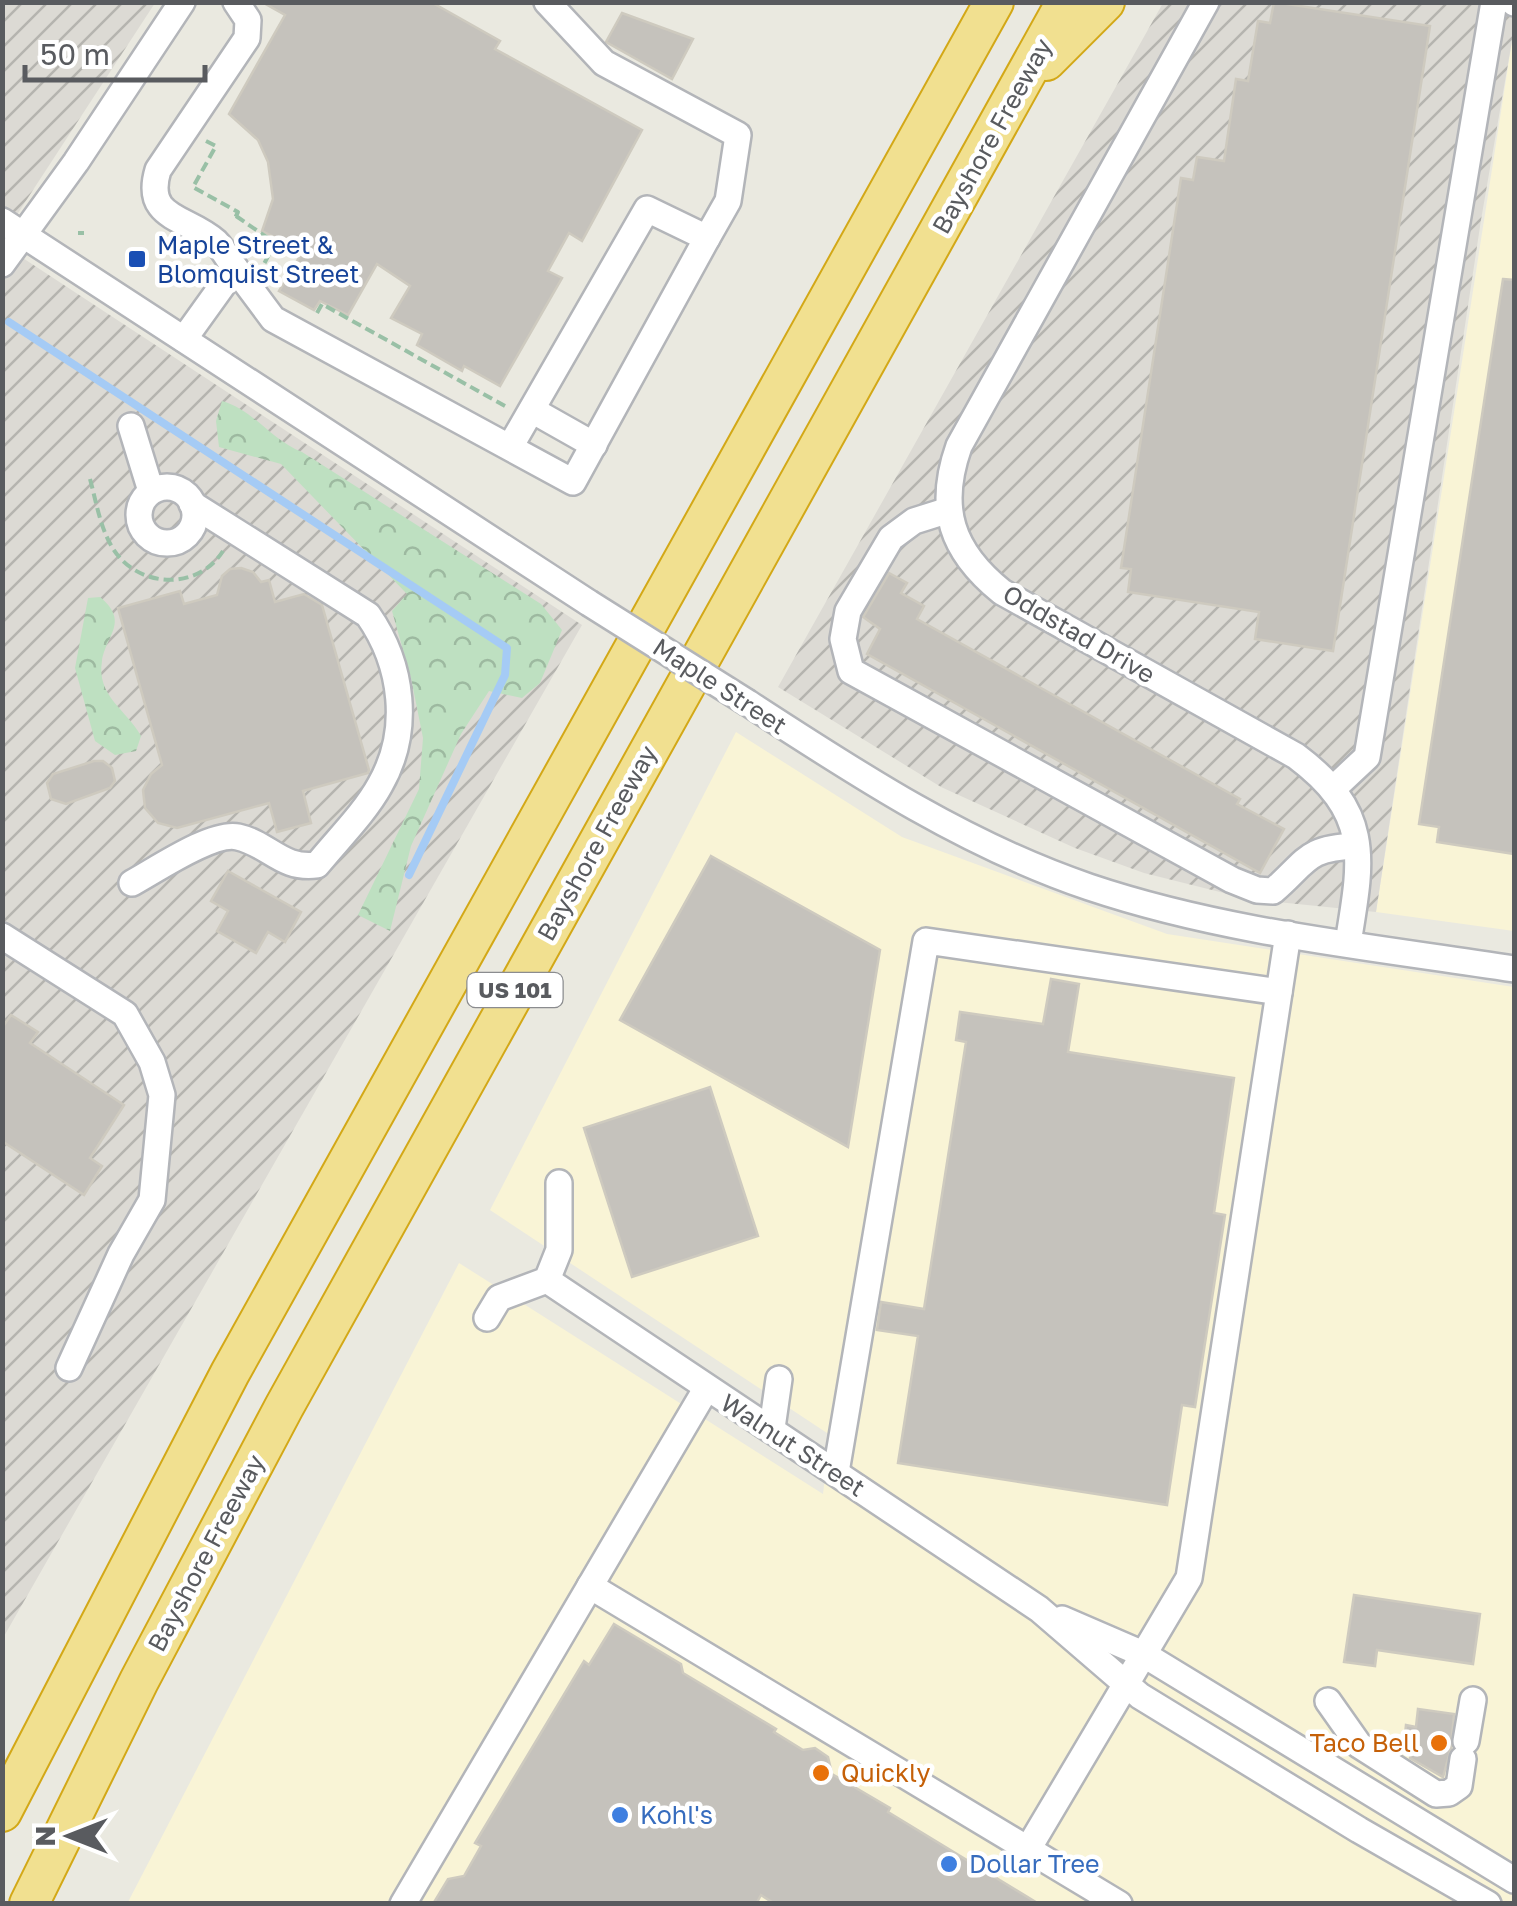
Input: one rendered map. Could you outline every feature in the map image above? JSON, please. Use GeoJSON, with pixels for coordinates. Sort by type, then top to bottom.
{"type":"FeatureCollection","features":[{"type":"Feature","properties":{"kind":"highway","name":"US 101"},"geometry":{"type":"LineString","coordinates":[[2,1812],[230,1373],[992,2]]}},
{"type":"Feature","properties":{"kind":"highway","name":"Bayshore Freeway"},"geometry":{"type":"LineString","coordinates":[[29,1904],[139,1680],[275,1423],[1066,2]]}},
{"type":"Feature","properties":{"kind":"highway"},"geometry":{"type":"LineString","coordinates":[[1019,87],[1105,2]]}},
{"type":"Feature","properties":{"kind":"street"},"geometry":{"type":"LineString","coordinates":[[2,264],[182,2]]}},
{"type":"Feature","properties":{"kind":"street"},"geometry":{"type":"LineString","coordinates":[[236,2],[248,20],[247,38],[158,170],[154,199],[162,209],[215,242],[247,269],[273,320],[573,482],[728,201],[738,135],[604,63],[547,2]]}},
{"type":"Feature","properties":{"kind":"street","name":"Oddstad Drive"},"geometry":{"type":"LineString","coordinates":[[1206,2],[959,446],[950,473],[950,510],[963,552],[980,574],[1002,592],[1296,756],[1334,788],[1348,812],[1359,874],[1348,943]]}},
{"type":"Feature","properties":{"kind":"street"},"geometry":{"type":"LineString","coordinates":[[1334,788],[1367,758],[1494,2]]}},
{"type":"Feature","properties":{"kind":"street"},"geometry":{"type":"LineString","coordinates":[[510,447],[647,208],[707,238]]}},
{"type":"Feature","properties":{"kind":"street","name":"Maple Street"},"geometry":{"type":"LineString","coordinates":[[2,221],[876,786],[984,844],[1088,886],[1239,926],[1514,969]]}},
{"type":"Feature","properties":{"kind":"street"},"geometry":{"type":"LineString","coordinates":[[184,339],[247,269]]}},
{"type":"Feature","properties":{"kind":"street"},"geometry":{"type":"LineString","coordinates":[[529,414],[594,445]]}},
{"type":"Feature","properties":{"kind":"street"},"geometry":{"type":"LineString","coordinates":[[131,426],[151,491]]}},
{"type":"Feature","properties":{"kind":"street"},"geometry":{"type":"LineString","coordinates":[[132,883],[216,838],[238,836],[299,868],[317,865],[381,785],[401,722],[397,682],[383,636],[368,615],[192,504],[182,491],[172,487],[151,491],[139,509],[144,530],[162,542],[173,542],[191,530],[195,520],[192,504]]}},
{"type":"Feature","properties":{"kind":"street"},"geometry":{"type":"LineString","coordinates":[[950,510],[914,521],[891,538],[848,611],[843,639],[851,671],[1232,880],[1257,890],[1273,891],[1306,856],[1329,847],[1356,846]]}},
{"type":"Feature","properties":{"kind":"street"},"geometry":{"type":"LineString","coordinates":[[1028,1849],[1188,1578],[1288,934]]}},
{"type":"Feature","properties":{"kind":"street"},"geometry":{"type":"LineString","coordinates":[[2,936],[125,1014],[152,1062],[162,1095],[152,1200],[121,1254],[69,1368]]}},
{"type":"Feature","properties":{"kind":"street"},"geometry":{"type":"LineString","coordinates":[[836,1472],[926,941],[1278,992]]}},
{"type":"Feature","properties":{"kind":"street"},"geometry":{"type":"LineString","coordinates":[[487,1318],[499,1298],[546,1280],[559,1250],[560,1183]]}},
{"type":"Feature","properties":{"kind":"street","name":"Walnut Street"},"geometry":{"type":"LineString","coordinates":[[546,1280],[1039,1609],[1140,1696],[1488,1904]]}},
{"type":"Feature","properties":{"kind":"street"},"geometry":{"type":"LineString","coordinates":[[772,1428],[779,1379]]}},
{"type":"Feature","properties":{"kind":"street"},"geometry":{"type":"LineString","coordinates":[[403,1904],[706,1388]]}},
{"type":"Feature","properties":{"kind":"street"},"geometry":{"type":"LineString","coordinates":[[590,1586],[1118,1904]]}},
{"type":"Feature","properties":{"kind":"street","name":"Walnut Street"},"geometry":{"type":"LineString","coordinates":[[1039,1609],[1143,1654],[1514,1880]]}},
{"type":"Feature","properties":{"kind":"street"},"geometry":{"type":"LineString","coordinates":[[1328,1701],[1359,1746],[1436,1794],[1450,1794],[1459,1786],[1473,1700]]}},
{"type":"Feature","properties":{"kind":"path"},"geometry":{"type":"LineString","coordinates":[[200,136],[216,146],[194,187],[238,212],[228,231]]}},
{"type":"Feature","properties":{"kind":"path"},"geometry":{"type":"LineString","coordinates":[[236,216],[274,243],[247,269]]}},
{"type":"Feature","properties":{"kind":"path"},"geometry":{"type":"LineString","coordinates":[[312,320],[322,304],[529,414]]}},
{"type":"Feature","properties":{"kind":"path"},"geometry":{"type":"LineString","coordinates":[[90,479],[111,545],[124,562],[144,576],[168,580],[195,575],[220,557],[226,546]]}},
{"type":"Feature","properties":{"kind":"shaded area"},"geometry":{"type":"Polygon","coordinates":[[[3,3],[155,3],[3,236],[3,3]]]}},
{"type":"Feature","properties":{"kind":"shaded area"},"geometry":{"type":"Polygon","coordinates":[[[1163,3],[1514,3],[1514,29],[1481,220],[1376,912],[1248,899],[1144,873],[1075,848],[941,787],[778,687],[1163,3]]]}},
{"type":"Feature","properties":{"kind":"shaded area"},"geometry":{"type":"Polygon","coordinates":[[[1514,42],[1514,931],[1376,912],[1514,42]]]}},
{"type":"Feature","properties":{"kind":"shaded area"},"geometry":{"type":"Polygon","coordinates":[[[3,245],[582,625],[3,1638],[3,245]]]}},
{"type":"Feature","properties":{"kind":"shaded area"},"geometry":{"type":"Polygon","coordinates":[[[736,732],[902,837],[1167,934],[1514,987],[1514,1903],[127,1904],[459,1263],[823,1494],[830,1435],[490,1210],[736,732]]]}},
{"type":"Feature","properties":{"kind":"green space"},"geometry":{"type":"Polygon","coordinates":[[[222,401],[244,411],[291,447],[541,604],[562,630],[540,683],[522,698],[489,691],[461,734],[411,846],[390,931],[358,915],[419,789],[423,738],[392,611],[407,594],[281,464],[219,447],[216,421],[222,401]]]}},
{"type":"Feature","properties":{"kind":"green space"},"geometry":{"type":"Polygon","coordinates":[[[100,597],[115,621],[102,661],[104,684],[141,736],[136,751],[115,755],[95,741],[75,668],[88,598],[100,597]]]}},
{"type":"Feature","properties":{"kind":"building"},"geometry":{"type":"Polygon","coordinates":[[[262,2],[431,2],[500,41],[495,49],[642,130],[582,241],[569,233],[548,271],[562,278],[500,386],[464,366],[462,371],[417,345],[422,334],[391,318],[410,286],[377,264],[348,315],[320,301],[314,310],[279,291],[303,251],[262,231],[273,199],[268,162],[258,140],[229,114],[285,15],[262,2]]]}},
{"type":"Feature","properties":{"kind":"building"},"geometry":{"type":"Polygon","coordinates":[[[1274,2],[1430,26],[1333,651],[1255,639],[1259,612],[1128,592],[1131,569],[1121,568],[1181,178],[1193,180],[1197,157],[1224,161],[1236,79],[1248,81],[1258,21],[1270,23],[1274,2]]]}},
{"type":"Feature","properties":{"kind":"building"},"geometry":{"type":"Polygon","coordinates":[[[622,13],[693,39],[672,79],[606,42],[622,13]]]}},
{"type":"Feature","properties":{"kind":"building"},"geometry":{"type":"Polygon","coordinates":[[[1503,279],[1514,280],[1514,854],[1437,842],[1439,827],[1419,824],[1503,279]]]}},
{"type":"Feature","properties":{"kind":"building"},"geometry":{"type":"Polygon","coordinates":[[[230,569],[253,572],[261,582],[269,580],[275,602],[304,594],[322,605],[369,770],[303,791],[311,823],[277,832],[269,803],[177,828],[158,823],[145,808],[143,790],[151,774],[162,765],[118,608],[180,591],[184,604],[217,595],[222,576],[230,569]]]}},
{"type":"Feature","properties":{"kind":"building"},"geometry":{"type":"Polygon","coordinates":[[[889,573],[907,583],[901,593],[924,606],[917,619],[1240,799],[1237,804],[1284,829],[1260,873],[867,654],[880,629],[863,617],[889,573]]]}},
{"type":"Feature","properties":{"kind":"building"},"geometry":{"type":"Polygon","coordinates":[[[103,761],[112,768],[115,781],[110,788],[66,804],[51,799],[47,783],[53,774],[103,761]]]}},
{"type":"Feature","properties":{"kind":"building"},"geometry":{"type":"Polygon","coordinates":[[[711,856],[880,950],[848,1147],[620,1020],[711,856]]]}},
{"type":"Feature","properties":{"kind":"building"},"geometry":{"type":"Polygon","coordinates":[[[228,871],[301,912],[285,942],[268,932],[256,953],[217,931],[228,911],[211,901],[228,871]]]}},
{"type":"Feature","properties":{"kind":"building"},"geometry":{"type":"Polygon","coordinates":[[[1051,979],[1079,984],[1068,1052],[1234,1078],[1214,1213],[1225,1215],[1195,1407],[1182,1405],[1167,1505],[898,1463],[918,1336],[877,1330],[881,1302],[924,1309],[966,1042],[956,1040],[960,1012],[1043,1024],[1051,979]]]}},
{"type":"Feature","properties":{"kind":"building"},"geometry":{"type":"Polygon","coordinates":[[[11,1015],[38,1032],[30,1043],[124,1105],[90,1158],[102,1166],[84,1195],[2,1141],[2,1028],[11,1015]]]}},
{"type":"Feature","properties":{"kind":"building"},"geometry":{"type":"Polygon","coordinates":[[[710,1087],[758,1236],[632,1277],[584,1128],[710,1087]]]}},
{"type":"Feature","properties":{"kind":"building"},"geometry":{"type":"Polygon","coordinates":[[[1354,1595],[1480,1614],[1473,1664],[1377,1650],[1375,1666],[1344,1662],[1354,1595]]]}},
{"type":"Feature","properties":{"kind":"building"},"geometry":{"type":"Polygon","coordinates":[[[614,1624],[681,1664],[683,1673],[776,1729],[774,1732],[803,1750],[815,1748],[828,1757],[832,1774],[1039,1904],[775,1904],[761,1895],[756,1904],[433,1904],[448,1879],[464,1876],[481,1846],[475,1843],[584,1661],[589,1665],[614,1624]]]}},
{"type":"Feature","properties":{"kind":"building","name":"Taco Bell"},"geometry":{"type":"Polygon","coordinates":[[[1418,1709],[1454,1714],[1443,1777],[1410,1758],[1412,1745],[1404,1744],[1406,1725],[1416,1727],[1418,1709]]]}},
{"type":"Feature","properties":{"kind":"waterway"},"geometry":{"type":"LineString","coordinates":[[9,322],[507,648],[505,675],[409,875]]}},
{"type":"Feature","properties":{"kind":"place","name":"Maple Street & Blomquist Street"},"geometry":{"type":"Point","coordinates":[137,259]}},
{"type":"Feature","properties":{"kind":"place","name":"Taco Bell"},"geometry":{"type":"Point","coordinates":[1439,1743]}},
{"type":"Feature","properties":{"kind":"place","name":"Quickly"},"geometry":{"type":"Point","coordinates":[821,1773]}},
{"type":"Feature","properties":{"kind":"place","name":"Kohl's"},"geometry":{"type":"Point","coordinates":[620,1815]}},
{"type":"Feature","properties":{"kind":"place","name":"Dollar Tree"},"geometry":{"type":"Point","coordinates":[949,1864]}}]}
